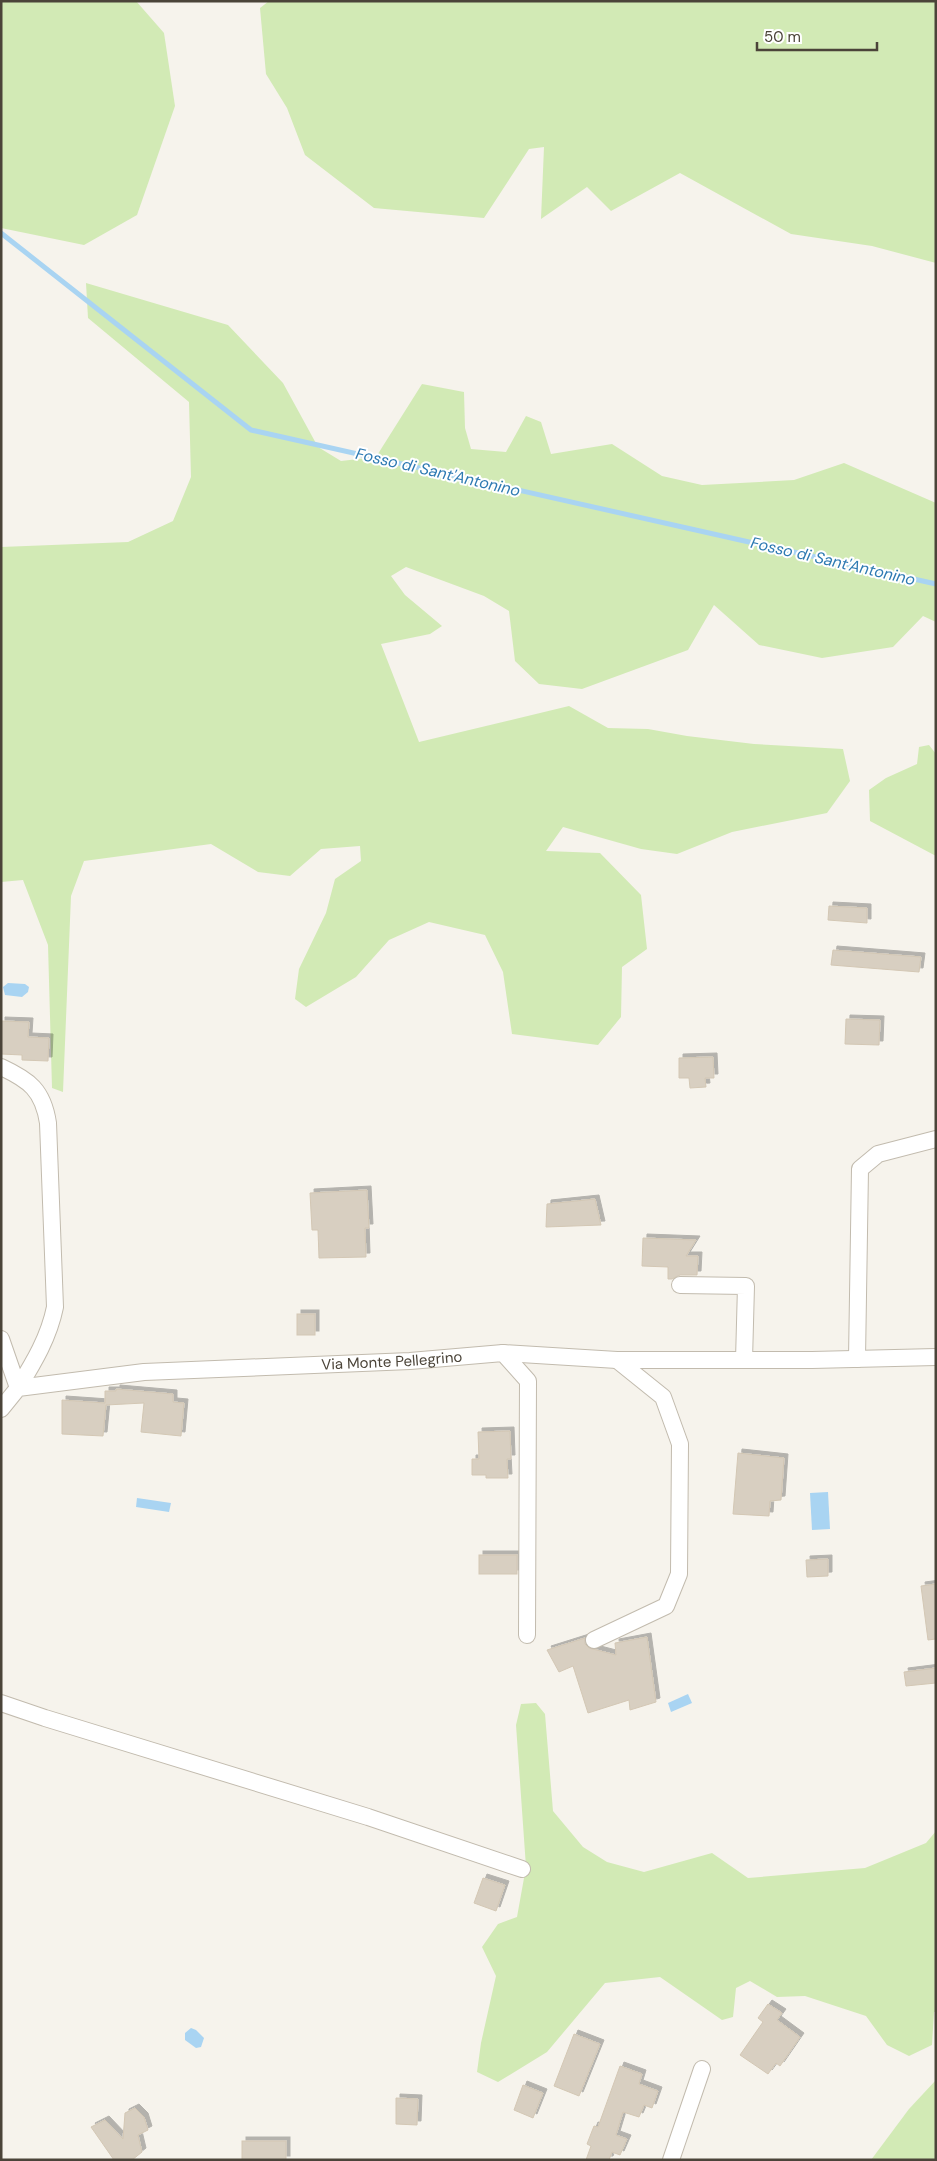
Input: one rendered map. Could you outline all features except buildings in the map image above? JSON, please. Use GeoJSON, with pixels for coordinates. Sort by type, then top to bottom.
{"type":"FeatureCollection","features":[{"type":"Feature","properties":{"kind":"street"},"geometry":{"type":"LineString","coordinates":[[1,1067],[24,1079],[38,1093],[44,1106],[48,1123],[55,1306],[50,1327],[42,1346],[18,1388],[1,1409]]}},
{"type":"Feature","properties":{"kind":"street"},"geometry":{"type":"LineString","coordinates":[[857,1359],[860,1169],[878,1154],[936,1139]]}},
{"type":"Feature","properties":{"kind":"street"},"geometry":{"type":"LineString","coordinates":[[680,1285],[746,1286],[744,1360]]}},
{"type":"Feature","properties":{"kind":"street"},"geometry":{"type":"LineString","coordinates":[[1,1340],[18,1388]]}},
{"type":"Feature","properties":{"kind":"street"},"geometry":{"type":"LineString","coordinates":[[503,1353],[528,1381],[527,1635]]}},
{"type":"Feature","properties":{"kind":"street","name":"Via Monte Pellegrino"},"geometry":{"type":"LineString","coordinates":[[1,1388],[18,1388],[144,1372],[410,1361],[503,1353],[617,1360],[936,1357]]}},
{"type":"Feature","properties":{"kind":"street"},"geometry":{"type":"LineString","coordinates":[[594,1640],[666,1606],[679,1574],[680,1444],[664,1397],[617,1360]]}},
{"type":"Feature","properties":{"kind":"street"},"geometry":{"type":"LineString","coordinates":[[1,1703],[368,1817],[522,1869]]}},
{"type":"Feature","properties":{"kind":"street"},"geometry":{"type":"LineString","coordinates":[[672,2160],[702,2069]]}},
{"type":"Feature","properties":{"kind":"green space"},"geometry":{"type":"Polygon","coordinates":[[[1,1],[136,1],[164,33],[175,106],[137,215],[84,245],[1,228],[1,1]]]}},
{"type":"Feature","properties":{"kind":"green space"},"geometry":{"type":"Polygon","coordinates":[[[269,1],[936,1],[936,263],[872,246],[791,234],[680,173],[611,211],[587,187],[541,219],[544,147],[529,149],[484,218],[374,208],[305,155],[287,108],[266,74],[260,8],[269,1]]]}},
{"type":"Feature","properties":{"kind":"green space"},"geometry":{"type":"Polygon","coordinates":[[[86,283],[228,325],[283,383],[318,447],[341,461],[376,457],[422,384],[464,392],[465,428],[471,449],[506,452],[526,416],[541,422],[551,454],[612,444],[662,476],[702,485],[794,480],[844,463],[936,503],[936,622],[923,616],[893,647],[822,658],[759,645],[714,605],[688,650],[582,689],[539,684],[515,661],[509,611],[484,596],[406,567],[391,576],[405,595],[442,626],[430,634],[381,644],[419,742],[569,706],[608,728],[648,729],[754,744],[843,749],[850,781],[827,813],[732,832],[677,854],[641,849],[563,827],[546,851],[600,853],[641,895],[647,949],[622,967],[621,1017],[598,1045],[512,1034],[503,972],[485,935],[429,922],[389,940],[356,977],[306,1007],[295,999],[299,969],[326,913],[335,879],[361,861],[360,846],[321,849],[290,876],[258,872],[211,844],[84,861],[71,896],[63,1092],[52,1088],[48,945],[23,880],[1,882],[1,547],[128,542],[173,521],[191,477],[189,402],[88,318],[86,283]]]}},
{"type":"Feature","properties":{"kind":"green space"},"geometry":{"type":"Polygon","coordinates":[[[929,745],[936,754],[936,856],[870,821],[869,790],[886,778],[917,764],[919,747],[929,745]]]}},
{"type":"Feature","properties":{"kind":"green space"},"geometry":{"type":"Polygon","coordinates":[[[536,1703],[545,1714],[553,1811],[583,1847],[607,1862],[644,1872],[712,1853],[748,1878],[865,1868],[926,1843],[936,1831],[936,2012],[934,2012],[932,2045],[909,2056],[887,2045],[866,2016],[805,1996],[777,1997],[750,1981],[736,1988],[733,2017],[722,2020],[660,1977],[605,1983],[547,2052],[498,2082],[477,2072],[481,2043],[496,1976],[482,1947],[498,1924],[517,1917],[526,1867],[516,1725],[521,1704],[536,1703]]]}},
{"type":"Feature","properties":{"kind":"green space"},"geometry":{"type":"Polygon","coordinates":[[[936,2080],[936,2160],[871,2160],[909,2109],[936,2080]]]}},
{"type":"Feature","properties":{"kind":"water"},"geometry":{"type":"Polygon","coordinates":[[[8,983],[25,984],[29,987],[28,992],[22,997],[5,995],[3,987],[8,983]]]}},
{"type":"Feature","properties":{"kind":"water"},"geometry":{"type":"Polygon","coordinates":[[[828,1492],[830,1529],[812,1530],[810,1493],[828,1492]]]}},
{"type":"Feature","properties":{"kind":"water"},"geometry":{"type":"Polygon","coordinates":[[[137,1498],[171,1503],[169,1512],[136,1507],[137,1498]]]}},
{"type":"Feature","properties":{"kind":"water"},"geometry":{"type":"Polygon","coordinates":[[[688,1694],[692,1703],[671,1712],[668,1703],[688,1694]]]}},
{"type":"Feature","properties":{"kind":"water"},"geometry":{"type":"Polygon","coordinates":[[[191,2028],[204,2038],[201,2047],[196,2048],[185,2040],[185,2033],[191,2028]]]}},
{"type":"Feature","properties":{"kind":"waterway","name":"Fosso di Sant'Antonino"},"geometry":{"type":"LineString","coordinates":[[1,233],[251,430],[936,584]]}}]}
